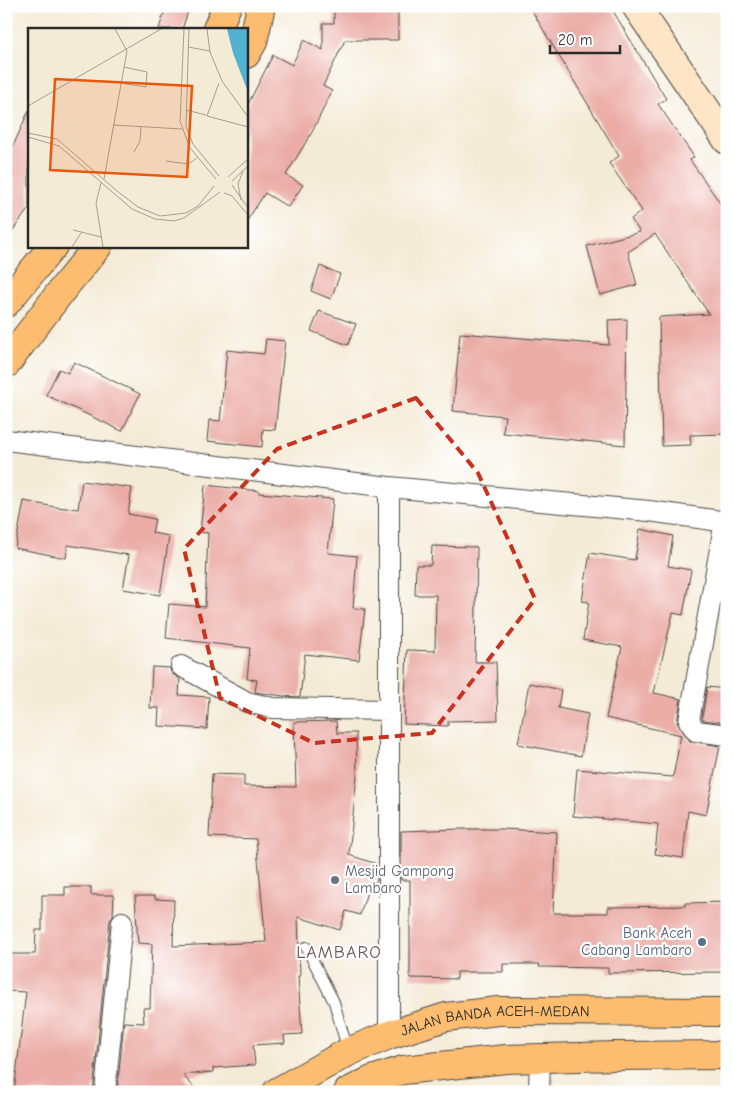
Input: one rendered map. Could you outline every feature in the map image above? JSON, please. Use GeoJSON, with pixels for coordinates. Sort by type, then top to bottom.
{"type":"FeatureCollection","features":[{"type":"Feature","properties":{"kind":"highway"},"geometry":{"type":"LineString","coordinates":[[217,28],[227,6]]}},
{"type":"Feature","properties":{"kind":"highway"},"geometry":{"type":"LineString","coordinates":[[248,51],[253,42],[261,6]]}},
{"type":"Feature","properties":{"kind":"highway"},"geometry":{"type":"LineString","coordinates":[[6,364],[96,248]]}},
{"type":"Feature","properties":{"kind":"highway"},"geometry":{"type":"LineString","coordinates":[[6,303],[46,255],[65,286]]}},
{"type":"Feature","properties":{"kind":"highway","name":"JALAN BANDA ACEH-MEDAN"},"geometry":{"type":"LineString","coordinates":[[277,1092],[348,1052],[389,1035],[446,1017],[498,1011],[727,1012]]}},
{"type":"Feature","properties":{"kind":"highway"},"geometry":{"type":"LineString","coordinates":[[348,1092],[372,1080],[403,1070],[540,1057],[727,1055]]}},
{"type":"Feature","properties":{"kind":"main road"},"geometry":{"type":"LineString","coordinates":[[636,6],[727,140]]}},
{"type":"Feature","properties":{"kind":"street"},"geometry":{"type":"LineString","coordinates":[[6,440],[389,487],[650,511],[726,522],[689,721],[696,731],[727,735]]}},
{"type":"Feature","properties":{"kind":"street"},"geometry":{"type":"LineString","coordinates":[[389,487],[389,1035]]}},
{"type":"Feature","properties":{"kind":"street"},"geometry":{"type":"LineString","coordinates":[[180,666],[247,702],[273,708],[389,710]]}},
{"type":"Feature","properties":{"kind":"street"},"geometry":{"type":"LineString","coordinates":[[105,1092],[122,922]]}},
{"type":"Feature","properties":{"kind":"street"},"geometry":{"type":"LineString","coordinates":[[538,1092],[540,1057]]}},
{"type":"Feature","properties":{"kind":"lane"},"geometry":{"type":"LineString","coordinates":[[306,947],[334,1002],[348,1052]]}},
{"type":"Feature","properties":{"kind":"highlighted area"},"geometry":{"type":"Polygon","coordinates":[[[416,398],[478,473],[535,599],[432,733],[314,743],[220,698],[184,549],[277,449],[416,398]]]}},
{"type":"Feature","properties":{"kind":"building"},"geometry":{"type":"Polygon","coordinates":[[[166,6],[190,6],[182,28],[159,28],[166,6]]]}},
{"type":"Feature","properties":{"kind":"building"},"geometry":{"type":"Polygon","coordinates":[[[334,6],[398,6],[398,40],[345,40],[323,86],[332,91],[312,132],[286,175],[303,185],[288,207],[265,193],[248,219],[248,104],[273,55],[292,65],[304,40],[323,50],[323,23],[334,23],[334,6]]]}},
{"type":"Feature","properties":{"kind":"building"},"geometry":{"type":"Polygon","coordinates":[[[529,6],[610,6],[666,99],[658,104],[694,157],[690,160],[727,213],[727,434],[690,435],[691,445],[662,446],[659,317],[709,314],[655,234],[628,252],[637,285],[600,295],[587,246],[640,232],[631,219],[642,211],[609,163],[619,156],[529,6]]]}},
{"type":"Feature","properties":{"kind":"building"},"geometry":{"type":"Polygon","coordinates":[[[28,112],[28,209],[6,240],[6,162],[28,112]]]}},
{"type":"Feature","properties":{"kind":"building"},"geometry":{"type":"Polygon","coordinates":[[[320,266],[340,274],[331,299],[311,291],[320,266]]]}},
{"type":"Feature","properties":{"kind":"building"},"geometry":{"type":"Polygon","coordinates":[[[319,311],[356,324],[348,345],[311,331],[319,311]]]}},
{"type":"Feature","properties":{"kind":"building"},"geometry":{"type":"Polygon","coordinates":[[[627,319],[625,445],[503,433],[505,416],[453,411],[460,333],[609,345],[608,320],[627,319]]]}},
{"type":"Feature","properties":{"kind":"building"},"geometry":{"type":"Polygon","coordinates":[[[266,339],[285,341],[275,430],[263,429],[262,447],[207,441],[209,420],[220,421],[227,350],[264,354],[266,339]]]}},
{"type":"Feature","properties":{"kind":"building"},"geometry":{"type":"Polygon","coordinates":[[[74,362],[140,394],[122,431],[46,395],[59,369],[68,373],[74,362]]]}},
{"type":"Feature","properties":{"kind":"building"},"geometry":{"type":"Polygon","coordinates":[[[82,481],[132,488],[128,514],[155,519],[152,533],[169,536],[160,595],[123,589],[129,555],[68,545],[66,558],[15,548],[24,501],[78,509],[82,481]]]}},
{"type":"Feature","properties":{"kind":"building"},"geometry":{"type":"Polygon","coordinates":[[[205,485],[259,491],[259,493],[333,499],[328,553],[357,556],[353,608],[365,609],[359,660],[305,654],[300,697],[283,696],[255,692],[257,680],[247,679],[250,648],[166,638],[169,604],[205,607],[208,533],[200,532],[205,485]]]}},
{"type":"Feature","properties":{"kind":"building"},"geometry":{"type":"Polygon","coordinates":[[[640,529],[673,536],[668,566],[691,570],[683,615],[673,613],[654,693],[681,699],[677,723],[690,741],[720,746],[706,815],[688,811],[683,858],[655,854],[658,824],[573,816],[577,769],[673,777],[681,735],[606,718],[622,647],[583,640],[589,602],[582,601],[590,553],[635,560],[640,529]]]}},
{"type":"Feature","properties":{"kind":"building"},"geometry":{"type":"Polygon","coordinates":[[[432,546],[477,547],[475,662],[496,662],[498,720],[448,721],[448,726],[404,724],[407,650],[435,651],[436,595],[415,595],[416,565],[431,565],[432,546]]]}},
{"type":"Feature","properties":{"kind":"building"},"geometry":{"type":"Polygon","coordinates":[[[152,667],[170,668],[171,673],[180,679],[179,695],[209,697],[207,729],[158,726],[159,708],[150,708],[152,667]]]}},
{"type":"Feature","properties":{"kind":"building"},"geometry":{"type":"Polygon","coordinates":[[[529,683],[561,690],[558,708],[588,714],[581,756],[518,744],[529,683]]]}},
{"type":"Feature","properties":{"kind":"building"},"geometry":{"type":"Polygon","coordinates":[[[707,687],[727,689],[727,723],[703,720],[707,687]]]}},
{"type":"Feature","properties":{"kind":"building"},"geometry":{"type":"Polygon","coordinates":[[[336,721],[337,733],[356,733],[357,775],[349,855],[377,864],[377,881],[370,882],[360,915],[346,911],[340,930],[298,917],[300,976],[298,976],[302,1034],[284,1035],[285,1043],[253,1045],[255,1065],[213,1068],[213,1072],[183,1075],[198,1092],[117,1092],[124,1022],[144,1023],[143,1008],[150,1008],[152,944],[138,943],[135,896],[155,896],[155,899],[174,900],[173,946],[266,942],[256,839],[209,837],[212,774],[244,775],[244,786],[296,787],[294,722],[336,721]]]}},
{"type":"Feature","properties":{"kind":"building"},"geometry":{"type":"Polygon","coordinates":[[[464,829],[557,832],[553,913],[608,913],[608,907],[685,906],[685,903],[727,902],[727,972],[608,973],[608,968],[539,967],[540,964],[503,964],[503,972],[457,972],[457,979],[410,978],[410,880],[401,880],[401,831],[464,829]]]}},
{"type":"Feature","properties":{"kind":"building"},"geometry":{"type":"Polygon","coordinates":[[[65,887],[91,887],[91,895],[114,895],[93,1092],[14,1092],[26,992],[6,991],[6,954],[35,954],[36,930],[42,930],[42,895],[65,895],[65,887]]]}},
{"type":"Feature","properties":{"kind":"place","name":"Mesjid Gampong Lambaro"},"geometry":{"type":"Point","coordinates":[335,880]}},
{"type":"Feature","properties":{"kind":"place","name":"Bank Aceh Cabang Lambaro"},"geometry":{"type":"Point","coordinates":[702,942]}},
{"type":"Feature","properties":{"kind":"district","name":"LAMBARO"},"geometry":{"type":"Point","coordinates":[339,952]}}]}
